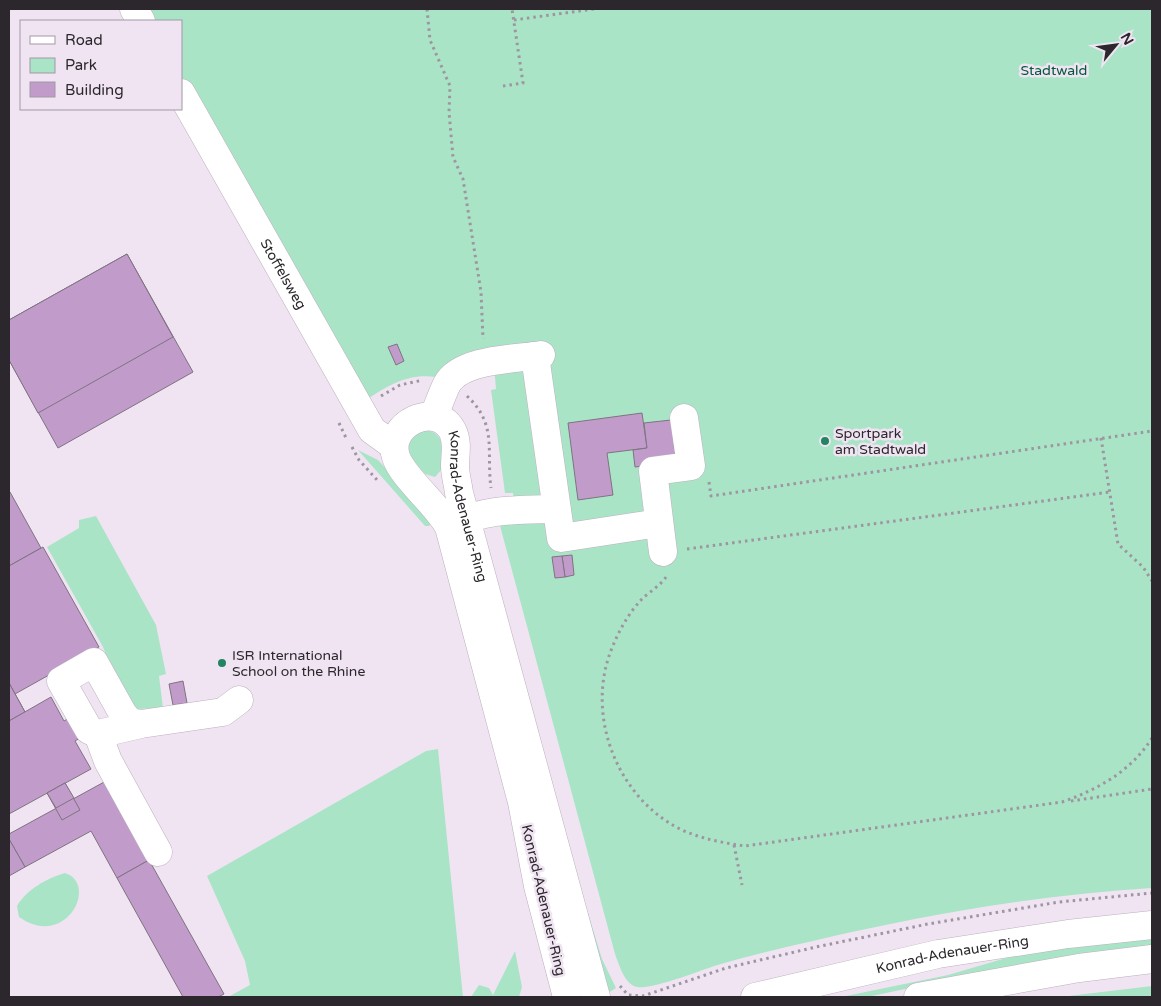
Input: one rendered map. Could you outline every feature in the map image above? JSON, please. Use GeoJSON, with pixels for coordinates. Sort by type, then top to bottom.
{"type":"FeatureCollection","features":[{"type":"Feature","properties":{"kind":"street"},"geometry":{"type":"LineString","coordinates":[[134,9],[140,20]]}},
{"type":"Feature","properties":{"kind":"street","name":"Stoffelsweg"},"geometry":{"type":"LineString","coordinates":[[182,95],[372,430],[394,446]]}},
{"type":"Feature","properties":{"kind":"street"},"geometry":{"type":"LineString","coordinates":[[434,416],[447,383],[455,373],[485,362],[538,356],[560,538],[659,523]]}},
{"type":"Feature","properties":{"kind":"street","name":"Konrad-Adenauer-Ring"},"geometry":{"type":"LineString","coordinates":[[457,522],[442,512],[402,468],[396,458],[394,446],[399,431],[409,421],[421,416],[434,416],[445,422],[452,432],[456,446],[455,468],[459,493],[457,522],[532,799],[596,997]]}},
{"type":"Feature","properties":{"kind":"street"},"geometry":{"type":"LineString","coordinates":[[663,552],[653,471],[691,466],[684,418]]}},
{"type":"Feature","properties":{"kind":"street"},"geometry":{"type":"LineString","coordinates":[[457,522],[515,510],[556,510]]}},
{"type":"Feature","properties":{"kind":"street"},"geometry":{"type":"LineString","coordinates":[[141,724],[130,722],[123,714],[94,662],[61,681],[89,730],[98,734],[141,724],[223,712],[239,700]]}},
{"type":"Feature","properties":{"kind":"street"},"geometry":{"type":"LineString","coordinates":[[98,734],[108,761],[158,852]]}},
{"type":"Feature","properties":{"kind":"street","name":"Konrad-Adenauer-Ring"},"geometry":{"type":"LineString","coordinates":[[532,799],[538,886],[567,997]]}},
{"type":"Feature","properties":{"kind":"street","name":"Konrad-Adenauer-Ring"},"geometry":{"type":"LineString","coordinates":[[755,997],[938,954],[1068,934],[1152,924]]}},
{"type":"Feature","properties":{"kind":"street"},"geometry":{"type":"LineString","coordinates":[[918,997],[1079,968],[1152,959]]}},
{"type":"Feature","properties":{"kind":"path"},"geometry":{"type":"LineString","coordinates":[[426,9],[430,40],[450,86],[449,112],[454,157],[463,178],[481,292],[485,362]]}},
{"type":"Feature","properties":{"kind":"path"},"geometry":{"type":"LineString","coordinates":[[503,86],[523,83],[512,9]]}},
{"type":"Feature","properties":{"kind":"path"},"geometry":{"type":"LineString","coordinates":[[514,20],[594,9]]}},
{"type":"Feature","properties":{"kind":"path"},"geometry":{"type":"LineString","coordinates":[[691,466],[706,464],[711,496],[1152,431]]}},
{"type":"Feature","properties":{"kind":"path"},"geometry":{"type":"LineString","coordinates":[[1101,438],[1118,544],[1143,567],[1152,581]]}},
{"type":"Feature","properties":{"kind":"path"},"geometry":{"type":"LineString","coordinates":[[1110,492],[663,552],[666,578],[641,600],[628,616],[609,656],[602,702],[608,741],[625,778],[636,794],[650,808],[682,830],[700,838],[734,845],[745,846],[1152,789]]}},
{"type":"Feature","properties":{"kind":"path"},"geometry":{"type":"LineString","coordinates":[[1062,802],[1093,790],[1119,774],[1133,761],[1152,738]]}},
{"type":"Feature","properties":{"kind":"path"},"geometry":{"type":"LineString","coordinates":[[734,845],[742,885]]}},
{"type":"Feature","properties":{"kind":"path"},"geometry":{"type":"LineString","coordinates":[[628,995],[644,996],[726,968],[816,946],[928,924],[1059,902],[1152,893]]}},
{"type":"Feature","properties":{"kind":"green space","name":"Sportpark am Stadtwald"},"geometry":{"type":"Polygon","coordinates":[[[140,9],[1152,9],[1152,888],[1109,891],[981,907],[897,923],[767,952],[654,985],[637,987],[632,985],[625,978],[615,954],[499,522],[516,519],[513,493],[505,493],[491,390],[496,389],[493,355],[447,364],[436,377],[416,377],[399,381],[366,400],[182,84],[182,20],[146,20],[140,9]]]}},
{"type":"Feature","properties":{"kind":"green space"},"geometry":{"type":"Polygon","coordinates":[[[421,429],[435,434],[441,442],[442,469],[435,477],[425,474],[409,456],[408,440],[421,429]]]}},
{"type":"Feature","properties":{"kind":"green space"},"geometry":{"type":"Polygon","coordinates":[[[358,450],[378,460],[434,521],[429,526],[425,526],[358,450]]]}},
{"type":"Feature","properties":{"kind":"green space"},"geometry":{"type":"Polygon","coordinates":[[[96,516],[156,625],[166,674],[159,676],[163,708],[137,709],[122,696],[100,657],[105,652],[103,647],[47,547],[79,528],[79,520],[96,516]]]}},
{"type":"Feature","properties":{"kind":"green space"},"geometry":{"type":"Polygon","coordinates":[[[438,749],[463,997],[228,997],[250,985],[245,961],[207,876],[426,751],[438,749]]]}},
{"type":"Feature","properties":{"kind":"green space"},"geometry":{"type":"Polygon","coordinates":[[[65,873],[75,879],[79,889],[78,900],[72,912],[63,920],[51,926],[36,925],[19,917],[17,906],[31,890],[44,881],[65,873]]]}},
{"type":"Feature","properties":{"kind":"green space"},"geometry":{"type":"Polygon","coordinates":[[[587,910],[602,959],[616,988],[608,993],[579,912],[587,910]]]}},
{"type":"Feature","properties":{"kind":"green space"},"geometry":{"type":"Polygon","coordinates":[[[1152,938],[1152,949],[948,980],[867,997],[841,997],[948,975],[1020,954],[1068,946],[1152,938]]]}},
{"type":"Feature","properties":{"kind":"green space"},"geometry":{"type":"Polygon","coordinates":[[[515,951],[522,987],[519,997],[471,997],[479,985],[489,988],[493,995],[515,951]]]}},
{"type":"Feature","properties":{"kind":"green space"},"geometry":{"type":"Polygon","coordinates":[[[1152,986],[1152,997],[1060,997],[1152,986]]]}},
{"type":"Feature","properties":{"kind":"building"},"geometry":{"type":"Polygon","coordinates":[[[127,254],[193,372],[58,448],[9,360],[9,320],[127,254]]]}},
{"type":"Feature","properties":{"kind":"building"},"geometry":{"type":"Polygon","coordinates":[[[127,254],[173,337],[38,413],[9,360],[9,320],[127,254]]]}},
{"type":"Feature","properties":{"kind":"building"},"geometry":{"type":"Polygon","coordinates":[[[397,344],[404,361],[396,365],[388,347],[397,344]]]}},
{"type":"Feature","properties":{"kind":"building"},"geometry":{"type":"Polygon","coordinates":[[[642,413],[647,448],[607,453],[613,495],[578,500],[568,423],[642,413]]]}},
{"type":"Feature","properties":{"kind":"building"},"geometry":{"type":"Polygon","coordinates":[[[671,420],[676,462],[635,467],[633,450],[647,448],[644,423],[671,420]]]}},
{"type":"Feature","properties":{"kind":"building"},"geometry":{"type":"Polygon","coordinates":[[[9,493],[41,548],[9,566],[9,493]]]}},
{"type":"Feature","properties":{"kind":"building"},"geometry":{"type":"Polygon","coordinates":[[[43,547],[99,647],[15,694],[9,683],[9,566],[43,547]]]}},
{"type":"Feature","properties":{"kind":"building"},"geometry":{"type":"Polygon","coordinates":[[[572,555],[574,575],[565,577],[562,556],[572,555]]]}},
{"type":"Feature","properties":{"kind":"building"},"geometry":{"type":"Polygon","coordinates":[[[562,556],[565,577],[555,578],[552,557],[562,556]]]}},
{"type":"Feature","properties":{"kind":"building"},"geometry":{"type":"Polygon","coordinates":[[[183,681],[187,703],[173,705],[169,684],[183,681]]]}},
{"type":"Feature","properties":{"kind":"building"},"geometry":{"type":"Polygon","coordinates":[[[9,683],[25,712],[9,721],[9,683]]]}},
{"type":"Feature","properties":{"kind":"building"},"geometry":{"type":"Polygon","coordinates":[[[9,683],[25,712],[9,721],[9,683]]]}},
{"type":"Feature","properties":{"kind":"building"},"geometry":{"type":"Polygon","coordinates":[[[51,697],[64,721],[69,718],[80,738],[75,741],[91,769],[9,814],[9,721],[51,697]]]}},
{"type":"Feature","properties":{"kind":"building"},"geometry":{"type":"Polygon","coordinates":[[[106,781],[149,860],[117,878],[91,831],[25,867],[9,839],[9,834],[106,781]]]}},
{"type":"Feature","properties":{"kind":"building"},"geometry":{"type":"Polygon","coordinates":[[[65,783],[80,810],[62,820],[47,793],[65,783]]]}},
{"type":"Feature","properties":{"kind":"building"},"geometry":{"type":"Polygon","coordinates":[[[65,783],[74,798],[56,808],[47,793],[65,783]]]}},
{"type":"Feature","properties":{"kind":"building"},"geometry":{"type":"Polygon","coordinates":[[[9,839],[25,867],[9,876],[9,839]]]}},
{"type":"Feature","properties":{"kind":"building"},"geometry":{"type":"Polygon","coordinates":[[[149,860],[224,994],[218,997],[183,997],[117,878],[149,860]]]}},
{"type":"Feature","properties":{"kind":"place","name":"Sportpark am Stadtwald"},"geometry":{"type":"Point","coordinates":[825,441]}},
{"type":"Feature","properties":{"kind":"place","name":"ISR International School on the Rhine"},"geometry":{"type":"Point","coordinates":[222,663]}},
{"type":"Feature","properties":{"kind":"park label","name":"Stadtwald"},"geometry":{"type":"Point","coordinates":[1054,70]}}]}
